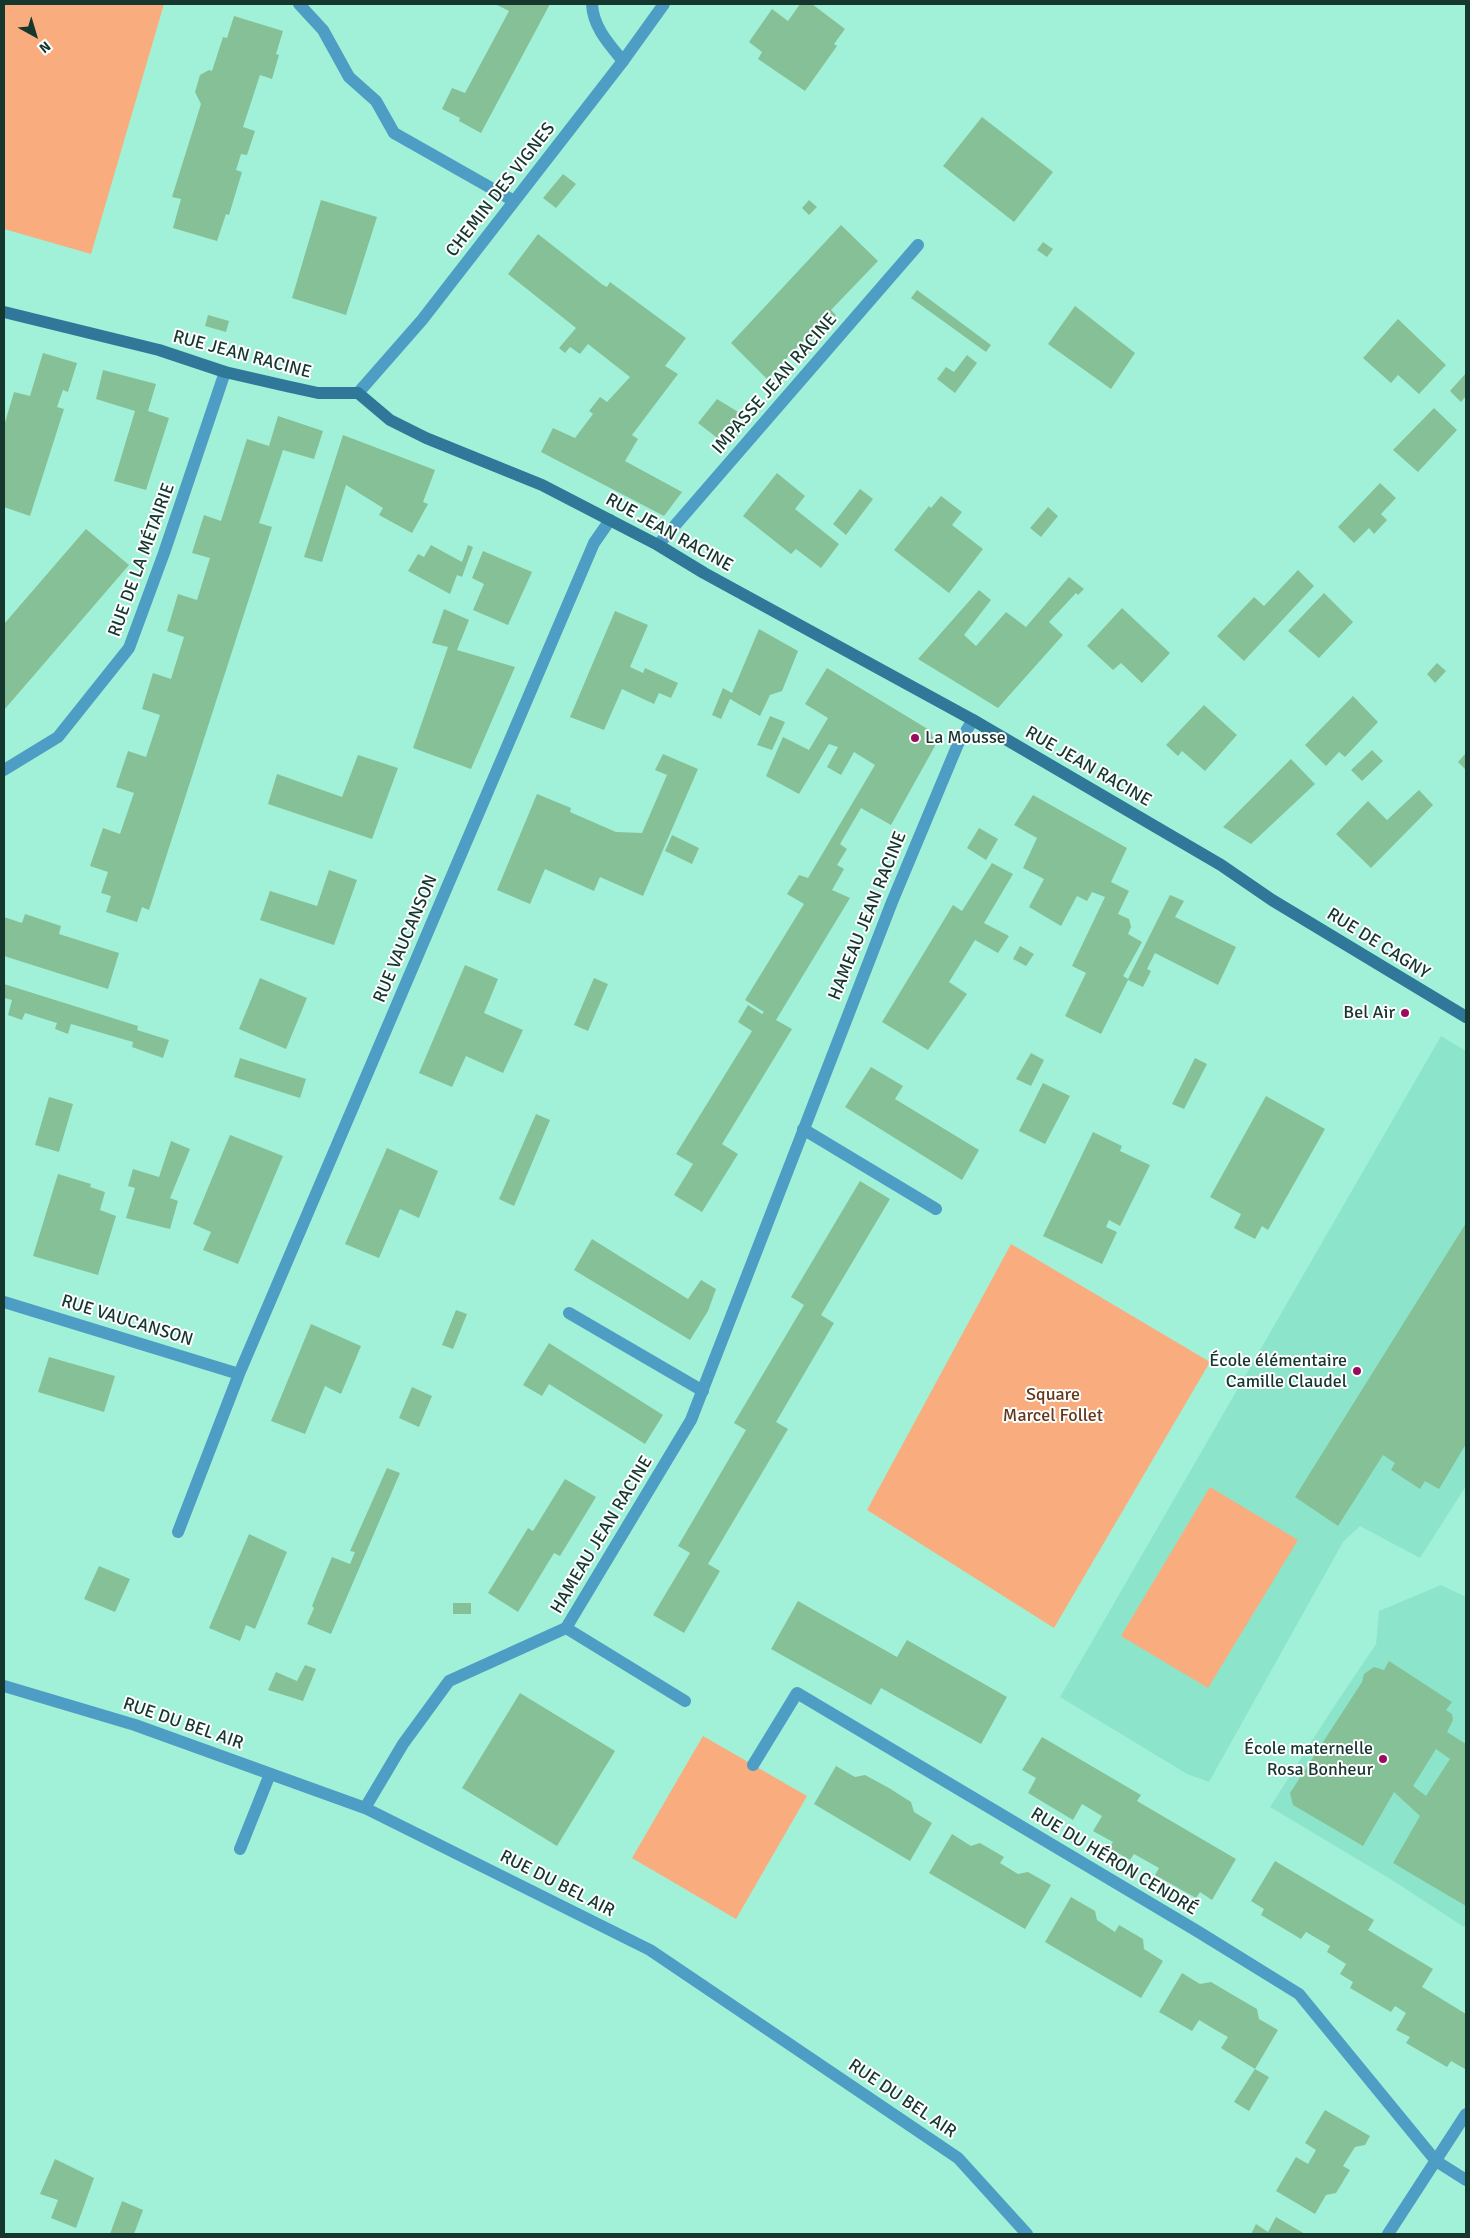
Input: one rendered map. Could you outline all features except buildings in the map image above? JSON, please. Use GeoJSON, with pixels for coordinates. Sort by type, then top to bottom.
{"type":"FeatureCollection","features":[{"type":"Feature","properties":{"kind":"main road","name":"RUE JEAN RACINE"},"geometry":{"type":"LineString","coordinates":[[4,312],[159,350],[225,372],[318,393],[358,393],[390,420],[426,438],[542,485],[658,545],[704,573],[973,720],[1222,865],[1272,900]]}},
{"type":"Feature","properties":{"kind":"main road","name":"RUE DE CAGNY"},"geometry":{"type":"LineString","coordinates":[[1272,900],[1466,1017]]}},
{"type":"Feature","properties":{"kind":"street"},"geometry":{"type":"LineString","coordinates":[[299,4],[323,30],[349,77],[376,101],[394,133],[514,201]]}},
{"type":"Feature","properties":{"kind":"street"},"geometry":{"type":"LineString","coordinates":[[592,4],[593,16],[604,37],[623,61]]}},
{"type":"Feature","properties":{"kind":"street","name":"CHEMIN DES VIGNES"},"geometry":{"type":"LineString","coordinates":[[358,393],[422,320],[623,61],[664,4]]}},
{"type":"Feature","properties":{"kind":"street","name":"IMPASSE JEAN RACINE"},"geometry":{"type":"LineString","coordinates":[[658,545],[918,245]]}},
{"type":"Feature","properties":{"kind":"street","name":"RUE DE LA MÉTAIRIE"},"geometry":{"type":"LineString","coordinates":[[4,770],[58,737],[129,648],[164,553],[225,372]]}},
{"type":"Feature","properties":{"kind":"street","name":"RUE VAUCANSON"},"geometry":{"type":"LineString","coordinates":[[178,1532],[239,1374],[594,543],[610,520]]}},
{"type":"Feature","properties":{"kind":"street","name":"HAMEAU JEAN RACINE"},"geometry":{"type":"LineString","coordinates":[[685,1701],[566,1628],[691,1420],[892,902],[958,744],[973,720]]}},
{"type":"Feature","properties":{"kind":"street"},"geometry":{"type":"LineString","coordinates":[[803,1129],[936,1209]]}},
{"type":"Feature","properties":{"kind":"street","name":"RUE VAUCANSON"},"geometry":{"type":"LineString","coordinates":[[4,1302],[239,1374]]}},
{"type":"Feature","properties":{"kind":"street"},"geometry":{"type":"LineString","coordinates":[[569,1313],[703,1390]]}},
{"type":"Feature","properties":{"kind":"street"},"geometry":{"type":"LineString","coordinates":[[365,1808],[403,1744],[449,1680],[566,1628]]}},
{"type":"Feature","properties":{"kind":"street","name":"RUE DU BEL AIR"},"geometry":{"type":"LineString","coordinates":[[4,1686],[135,1725],[365,1808],[650,1950],[958,2158],[1027,2234]]}},
{"type":"Feature","properties":{"kind":"street","name":"RUE DU HÉRON CENDRÉ"},"geometry":{"type":"LineString","coordinates":[[753,1765],[798,1693],[1197,1931],[1298,1994],[1436,2161],[1466,2180]]}},
{"type":"Feature","properties":{"kind":"street"},"geometry":{"type":"LineString","coordinates":[[240,1849],[270,1774]]}},
{"type":"Feature","properties":{"kind":"street"},"geometry":{"type":"LineString","coordinates":[[1388,2234],[1466,2114]]}},
{"type":"Feature","properties":{"kind":"shaded area","name":"École élémentaire Camille Claudel"},"geometry":{"type":"Polygon","coordinates":[[[1441,1036],[1466,1051],[1466,1486],[1420,1558],[1360,1526],[1343,1542],[1209,1782],[1187,1774],[1060,1697],[1441,1036]]]}},
{"type":"Feature","properties":{"kind":"shaded area","name":"École maternelle Rosa Bonheur"},"geometry":{"type":"Polygon","coordinates":[[[1441,1585],[1466,1597],[1466,1925],[1464,1927],[1392,1880],[1270,1807],[1376,1644],[1379,1611],[1441,1585]]]}},
{"type":"Feature","properties":{"kind":"green space"},"geometry":{"type":"Polygon","coordinates":[[[4,4],[164,4],[91,254],[4,229],[4,4]]]}},
{"type":"Feature","properties":{"kind":"green space","name":"Square Marcel Follet"},"geometry":{"type":"Polygon","coordinates":[[[1011,1244],[1210,1362],[1054,1628],[867,1510],[1011,1244]]]}},
{"type":"Feature","properties":{"kind":"green space"},"geometry":{"type":"Polygon","coordinates":[[[1210,1487],[1298,1540],[1208,1688],[1121,1636],[1210,1487]]]}},
{"type":"Feature","properties":{"kind":"green space"},"geometry":{"type":"Polygon","coordinates":[[[703,1736],[807,1796],[736,1919],[632,1858],[703,1736]]]}},
{"type":"Feature","properties":{"kind":"place","name":"La Mousse"},"geometry":{"type":"Point","coordinates":[915,738]}},
{"type":"Feature","properties":{"kind":"place","name":"Bel Air"},"geometry":{"type":"Point","coordinates":[1405,1013]}},
{"type":"Feature","properties":{"kind":"place","name":"École élémentaire Camille Claudel"},"geometry":{"type":"Point","coordinates":[1357,1371]}},
{"type":"Feature","properties":{"kind":"place","name":"École maternelle Rosa Bonheur"},"geometry":{"type":"Point","coordinates":[1383,1759]}}]}
